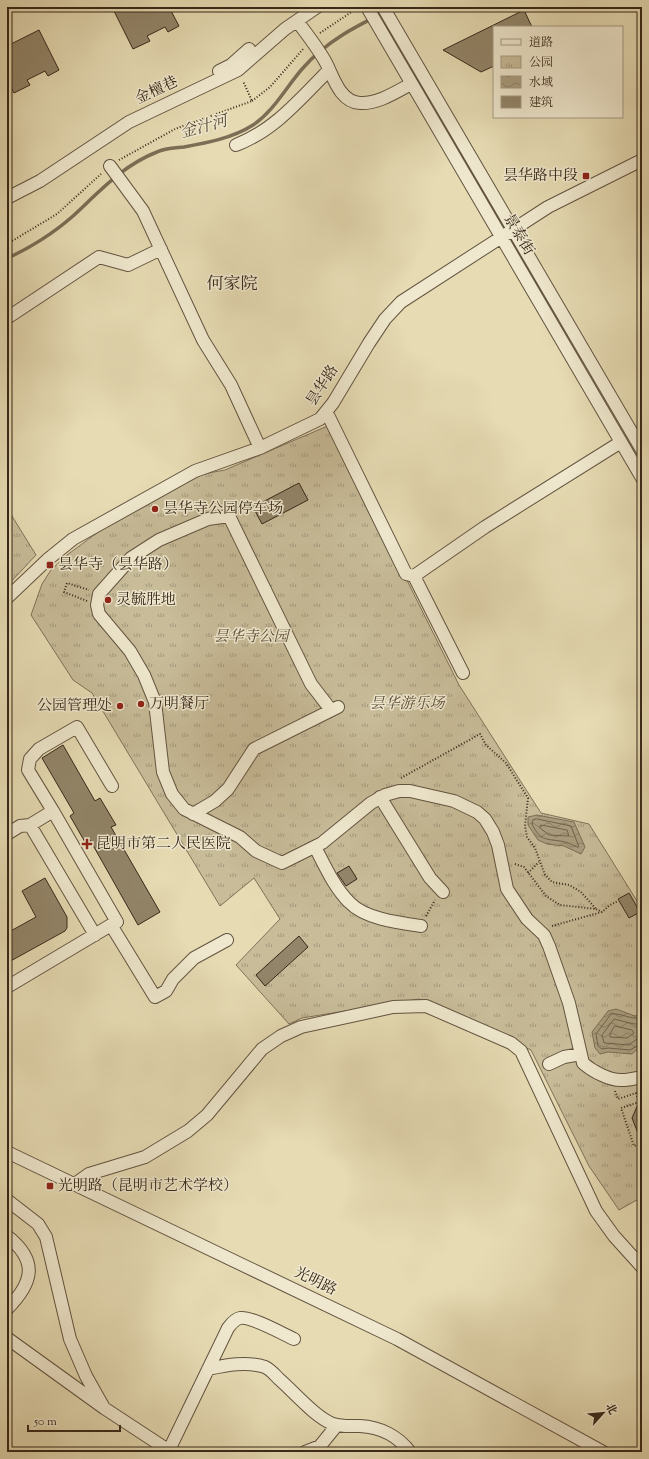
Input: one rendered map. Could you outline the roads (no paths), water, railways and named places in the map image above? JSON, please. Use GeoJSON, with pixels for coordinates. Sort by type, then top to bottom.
{"type":"FeatureCollection","features":[{"type":"Feature","properties":{"kind":"street","name":"金檀巷"},"geometry":{"type":"LineString","coordinates":[[7,189],[36,175],[129,113],[231,65],[284,20],[304,7]]}},
{"type":"Feature","properties":{"kind":"street","name":"金檀巷"},"geometry":{"type":"LineString","coordinates":[[7,198],[40,181],[129,122],[238,70],[285,29],[317,7]]}},
{"type":"Feature","properties":{"kind":"street","name":"景泰街"},"geometry":{"type":"LineString","coordinates":[[367,7],[642,478]]}},
{"type":"Feature","properties":{"kind":"street","name":"景泰街"},"geometry":{"type":"LineString","coordinates":[[383,7],[642,450]]}},
{"type":"Feature","properties":{"kind":"street"},"geometry":{"type":"LineString","coordinates":[[297,21],[316,47],[327,66],[333,81],[345,97],[359,103],[377,101],[411,84]]}},
{"type":"Feature","properties":{"kind":"street"},"geometry":{"type":"LineString","coordinates":[[236,145],[255,138],[271,127],[327,66]]}},
{"type":"Feature","properties":{"kind":"street","name":"昙华路"},"geometry":{"type":"LineString","coordinates":[[7,598],[47,560],[73,539],[195,471],[260,448],[311,424],[327,413],[385,319],[401,302],[548,207],[642,160]]}},
{"type":"Feature","properties":{"kind":"street"},"geometry":{"type":"LineString","coordinates":[[110,166],[143,210],[203,340],[231,385],[260,448]]}},
{"type":"Feature","properties":{"kind":"street"},"geometry":{"type":"LineString","coordinates":[[7,318],[99,257],[128,265],[161,249]]}},
{"type":"Feature","properties":{"kind":"street"},"geometry":{"type":"LineString","coordinates":[[327,413],[406,574],[414,576],[486,527],[621,442]]}},
{"type":"Feature","properties":{"kind":"street"},"geometry":{"type":"LineString","coordinates":[[193,814],[215,801],[228,790],[254,749],[334,709],[311,684],[229,516],[208,519],[159,540],[132,558],[98,600],[98,614],[130,651],[144,675],[155,702],[163,772],[172,794],[184,809],[193,814],[240,837],[256,850],[282,863],[314,848],[380,797],[399,791],[410,791],[454,801],[477,812],[485,819],[493,832],[507,889],[526,919],[546,940],[569,1003],[583,1063],[589,1068],[611,1078],[622,1080],[642,1077]]}},
{"type":"Feature","properties":{"kind":"street"},"geometry":{"type":"LineString","coordinates":[[414,576],[463,673]]}},
{"type":"Feature","properties":{"kind":"street"},"geometry":{"type":"LineString","coordinates":[[7,987],[117,922],[28,770],[30,759],[39,749],[78,727],[112,786]]}},
{"type":"Feature","properties":{"kind":"street"},"geometry":{"type":"LineString","coordinates":[[380,797],[430,878],[443,892]]}},
{"type":"Feature","properties":{"kind":"street"},"geometry":{"type":"LineString","coordinates":[[7,834],[20,826],[30,825],[53,811]]}},
{"type":"Feature","properties":{"kind":"street"},"geometry":{"type":"LineString","coordinates":[[30,825],[95,935]]}},
{"type":"Feature","properties":{"kind":"street"},"geometry":{"type":"LineString","coordinates":[[314,848],[339,890],[350,904],[383,919],[421,926]]}},
{"type":"Feature","properties":{"kind":"street"},"geometry":{"type":"LineString","coordinates":[[111,926],[155,997],[166,991],[173,979],[194,958],[227,940]]}},
{"type":"Feature","properties":{"kind":"street"},"geometry":{"type":"LineString","coordinates":[[75,1184],[89,1174],[145,1156],[188,1131],[207,1115],[262,1049],[281,1036],[319,1022],[393,1007],[426,1006],[511,1043],[521,1050],[596,1211],[614,1236],[642,1266]]}},
{"type":"Feature","properties":{"kind":"street"},"geometry":{"type":"LineString","coordinates":[[549,1064],[564,1057],[581,1054]]}},
{"type":"Feature","properties":{"kind":"street","name":"光明路"},"geometry":{"type":"LineString","coordinates":[[7,1152],[397,1339],[603,1452]]}},
{"type":"Feature","properties":{"kind":"street"},"geometry":{"type":"LineString","coordinates":[[7,1200],[38,1224],[46,1237],[70,1339],[86,1376],[104,1408]]}},
{"type":"Feature","properties":{"kind":"street"},"geometry":{"type":"LineString","coordinates":[[7,1236],[16,1243],[26,1258],[29,1269],[28,1283],[21,1295],[7,1309]]}},
{"type":"Feature","properties":{"kind":"street"},"geometry":{"type":"LineString","coordinates":[[7,1338],[104,1408],[170,1451],[228,1328],[241,1318],[249,1319],[294,1339]]}},
{"type":"Feature","properties":{"kind":"street"},"geometry":{"type":"LineString","coordinates":[[208,1369],[229,1364],[248,1363],[267,1368],[319,1415],[337,1425],[379,1429],[394,1436],[405,1445],[410,1452]]}},
{"type":"Feature","properties":{"kind":"street"},"geometry":{"type":"LineString","coordinates":[[305,1452],[320,1446],[337,1425]]}},
{"type":"Feature","properties":{"kind":"water"},"geometry":{"type":"Polygon","coordinates":[[[537,815],[574,822],[585,847],[581,854],[564,846],[547,844],[538,840],[528,825],[528,817],[537,815]]]}},
{"type":"Feature","properties":{"kind":"water"},"geometry":{"type":"Polygon","coordinates":[[[616,1009],[635,1016],[642,1014],[642,1045],[632,1054],[608,1052],[600,1054],[595,1048],[592,1032],[608,1011],[616,1009]]]}},
{"type":"Feature","properties":{"kind":"waterway","name":"金汁河"},"geometry":{"type":"LineString","coordinates":[[7,258],[42,240],[73,216],[112,180],[145,157],[170,148],[201,144],[219,139],[245,130],[253,125],[267,113],[303,68],[323,49],[334,40],[395,7]]}},
{"type":"Feature","properties":{"kind":"place","name":"昙华路中段"},"geometry":{"type":"Point","coordinates":[586,176]}},
{"type":"Feature","properties":{"kind":"place","name":"昙华寺公园停车场"},"geometry":{"type":"Point","coordinates":[155,509]}},
{"type":"Feature","properties":{"kind":"place","name":"昙华寺（昙华路）"},"geometry":{"type":"Point","coordinates":[50,565]}},
{"type":"Feature","properties":{"kind":"place","name":"灵毓胜地"},"geometry":{"type":"Point","coordinates":[108,600]}},
{"type":"Feature","properties":{"kind":"place","name":"万明餐厅"},"geometry":{"type":"Point","coordinates":[141,704]}},
{"type":"Feature","properties":{"kind":"place","name":"公园管理处"},"geometry":{"type":"Point","coordinates":[120,706]}},
{"type":"Feature","properties":{"kind":"place","name":"昆明市第二人民医院"},"geometry":{"type":"Point","coordinates":[87,844]}},
{"type":"Feature","properties":{"kind":"place","name":"光明路（昆明市艺术学校）"},"geometry":{"type":"Point","coordinates":[50,1186]}},
{"type":"Feature","properties":{"kind":"district","name":"何家院"},"geometry":{"type":"Point","coordinates":[232,285]}},
{"type":"Feature","properties":{"kind":"park label","name":"昙华寺公园"},"geometry":{"type":"Point","coordinates":[251,637]}},
{"type":"Feature","properties":{"kind":"park label","name":"昙华游乐场"},"geometry":{"type":"Point","coordinates":[407,704]}}]}
